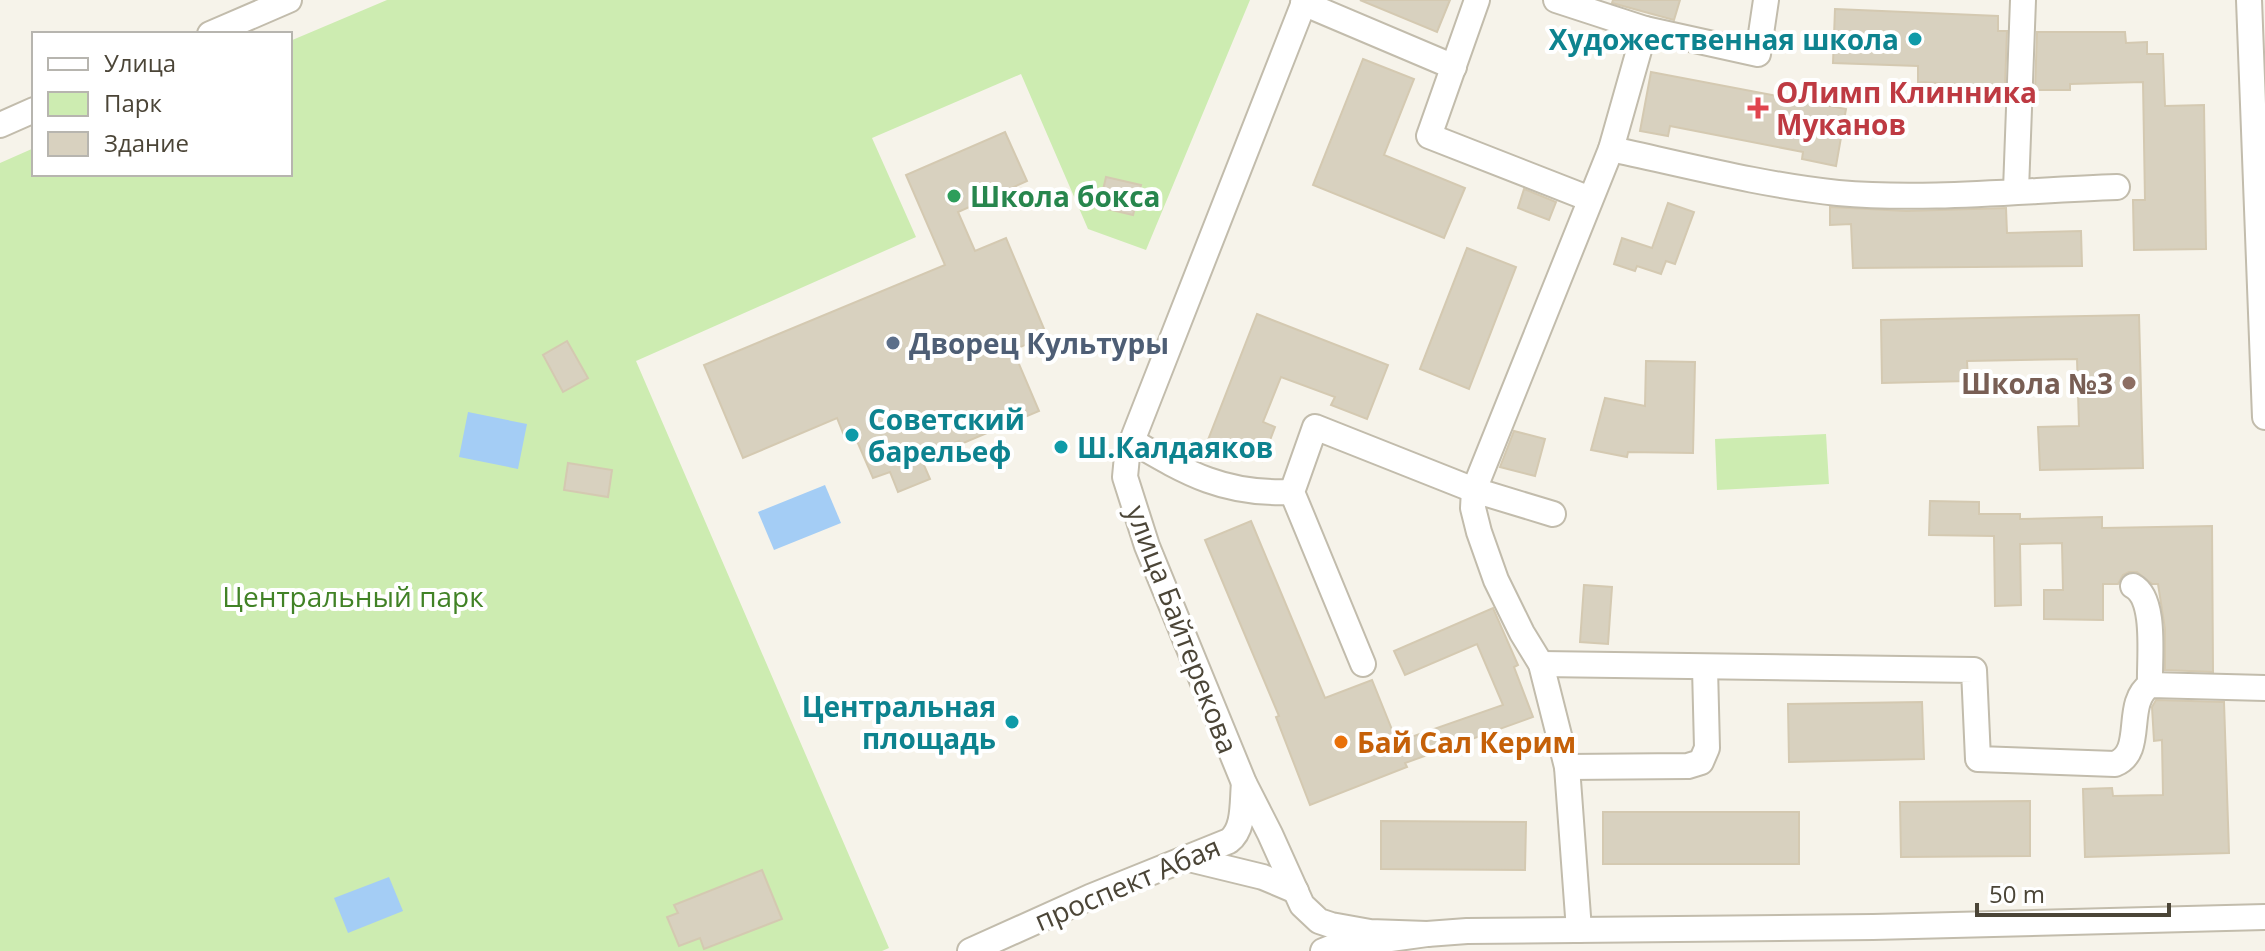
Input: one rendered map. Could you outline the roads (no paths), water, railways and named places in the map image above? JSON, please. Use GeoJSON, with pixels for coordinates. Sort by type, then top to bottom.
{"type":"FeatureCollection","features":[{"type":"Feature","properties":{"kind":"street"},"geometry":{"type":"LineString","coordinates":[[215,32],[289,0]]}},
{"type":"Feature","properties":{"kind":"street"},"geometry":{"type":"LineString","coordinates":[[1477,0],[1429,136],[1590,199]]}},
{"type":"Feature","properties":{"kind":"street"},"geometry":{"type":"LineString","coordinates":[[1556,0],[1645,29],[1758,54],[1766,0]]}},
{"type":"Feature","properties":{"kind":"street"},"geometry":{"type":"LineString","coordinates":[[2016,190],[2023,0]]}},
{"type":"Feature","properties":{"kind":"street"},"geometry":{"type":"LineString","coordinates":[[2249,0],[2265,417]]}},
{"type":"Feature","properties":{"kind":"street"},"geometry":{"type":"LineString","coordinates":[[1304,2],[1454,67]]}},
{"type":"Feature","properties":{"kind":"street","name":"улица Байтерекова"},"geometry":{"type":"LineString","coordinates":[[1304,2],[1132,441],[1112,476],[1147,546],[1244,783],[1302,905],[1319,921],[1370,932],[1427,934]]}},
{"type":"Feature","properties":{"kind":"street"},"geometry":{"type":"LineString","coordinates":[[1579,930],[1567,767],[1541,664],[1496,580],[1473,508],[1474,490],[1611,149],[1645,29]]}},
{"type":"Feature","properties":{"kind":"street"},"geometry":{"type":"LineString","coordinates":[[0,125],[32,111]]}},
{"type":"Feature","properties":{"kind":"street"},"geometry":{"type":"LineString","coordinates":[[1611,149],[1788,187],[1841,193],[1909,195],[2117,187]]}},
{"type":"Feature","properties":{"kind":"street"},"geometry":{"type":"LineString","coordinates":[[1363,664],[1292,492],[1315,427],[1474,490],[1553,514]]}},
{"type":"Feature","properties":{"kind":"street"},"geometry":{"type":"LineString","coordinates":[[1132,441],[1181,469],[1223,487],[1250,492],[1292,492]]}},
{"type":"Feature","properties":{"kind":"street"},"geometry":{"type":"LineString","coordinates":[[2133,586],[2142,591],[2148,604],[2150,685]]}},
{"type":"Feature","properties":{"kind":"street"},"geometry":{"type":"LineString","coordinates":[[1541,664],[1974,670],[1978,759],[1993,760],[2115,764],[2124,761],[2129,752],[2138,696],[2150,685],[2265,688]]}},
{"type":"Feature","properties":{"kind":"street"},"geometry":{"type":"LineString","coordinates":[[1567,767],[1688,766],[1701,762],[1707,748],[1705,668]]}},
{"type":"Feature","properties":{"kind":"street","name":"проспект Абая"},"geometry":{"type":"LineString","coordinates":[[970,951],[1234,837],[1240,819],[1244,783]]}},
{"type":"Feature","properties":{"kind":"street"},"geometry":{"type":"LineString","coordinates":[[1189,859],[1263,877],[1296,891]]}},
{"type":"Feature","properties":{"kind":"street"},"geometry":{"type":"LineString","coordinates":[[1328,949],[1427,934],[1467,941],[1579,930],[1667,940],[1873,939],[2265,917]]}},
{"type":"Feature","properties":{"kind":"water"},"geometry":{"type":"Polygon","coordinates":[[[468,412],[527,424],[518,469],[459,457],[468,412]]]}},
{"type":"Feature","properties":{"kind":"water"},"geometry":{"type":"Polygon","coordinates":[[[825,485],[841,523],[774,550],[758,512],[825,485]]]}},
{"type":"Feature","properties":{"kind":"water"},"geometry":{"type":"Polygon","coordinates":[[[389,877],[403,911],[348,933],[334,898],[389,877]]]}},
{"type":"Feature","properties":{"kind":"place","name":"Художественная школа"},"geometry":{"type":"Point","coordinates":[1915,39]}},
{"type":"Feature","properties":{"kind":"place","name":"ОЛимп Клинника Муканов"},"geometry":{"type":"Point","coordinates":[1758,108]}},
{"type":"Feature","properties":{"kind":"place","name":"Школа бокса"},"geometry":{"type":"Point","coordinates":[954,196]}},
{"type":"Feature","properties":{"kind":"place","name":"Дворец Культуры"},"geometry":{"type":"Point","coordinates":[893,343]}},
{"type":"Feature","properties":{"kind":"place","name":"Школа №3"},"geometry":{"type":"Point","coordinates":[2129,383]}},
{"type":"Feature","properties":{"kind":"place","name":"Советский барельеф"},"geometry":{"type":"Point","coordinates":[852,435]}},
{"type":"Feature","properties":{"kind":"place","name":"Ш.Калдаяков"},"geometry":{"type":"Point","coordinates":[1061,447]}},
{"type":"Feature","properties":{"kind":"place","name":"Центральная площадь"},"geometry":{"type":"Point","coordinates":[1012,722]}},
{"type":"Feature","properties":{"kind":"place","name":"Бай Сал Керим"},"geometry":{"type":"Point","coordinates":[1341,742]}},
{"type":"Feature","properties":{"kind":"park label","name":"Центральный парк"},"geometry":{"type":"Point","coordinates":[353,596]}}]}
